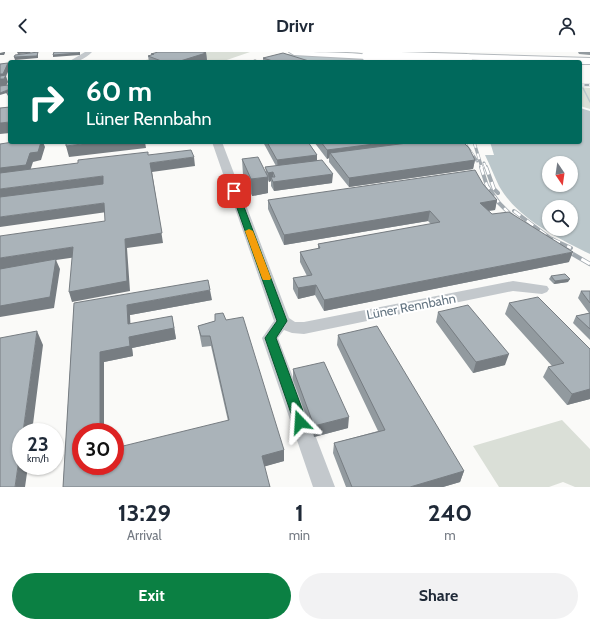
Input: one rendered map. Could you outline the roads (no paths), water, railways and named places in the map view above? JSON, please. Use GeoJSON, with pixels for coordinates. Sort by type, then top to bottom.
{"type":"FeatureCollection","features":[{"type":"Feature","properties":{"kind":"highway"},"geometry":{"type":"LineString","coordinates":[[294,52],[527,60]]}},
{"type":"Feature","properties":{"kind":"highway"},"geometry":{"type":"LineString","coordinates":[[322,52],[364,55]]}},
{"type":"Feature","properties":{"kind":"highway"},"geometry":{"type":"LineString","coordinates":[[464,58],[510,60]]}},
{"type":"Feature","properties":{"kind":"street"},"geometry":{"type":"LineString","coordinates":[[75,60],[89,52]]}},
{"type":"Feature","properties":{"kind":"street"},"geometry":{"type":"LineString","coordinates":[[218,144],[282,321],[270,338],[324,487]]}},
{"type":"Feature","properties":{"kind":"street","name":"Lüner Rennbahn"},"geometry":{"type":"LineString","coordinates":[[282,321],[292,327],[304,328],[513,286],[542,289]]}},
{"type":"Feature","properties":{"kind":"waterway"},"geometry":{"type":"LineString","coordinates":[[583,88],[590,102]]}},
{"type":"Feature","properties":{"kind":"railway"},"geometry":{"type":"LineString","coordinates":[[428,52],[454,60]]}},
{"type":"Feature","properties":{"kind":"railway"},"geometry":{"type":"LineString","coordinates":[[582,85],[590,85]]}},
{"type":"Feature","properties":{"kind":"railway"},"geometry":{"type":"LineString","coordinates":[[465,144],[477,161]]}},
{"type":"Feature","properties":{"kind":"railway"},"geometry":{"type":"LineString","coordinates":[[475,144],[482,168]]}},
{"type":"Feature","properties":{"kind":"railway"},"geometry":{"type":"LineString","coordinates":[[484,163],[486,168]]}},
{"type":"Feature","properties":{"kind":"railway"},"geometry":{"type":"LineString","coordinates":[[481,167],[487,186],[499,203],[516,220]]}},
{"type":"Feature","properties":{"kind":"railway"},"geometry":{"type":"LineString","coordinates":[[486,167],[494,189],[498,193]]}},
{"type":"Feature","properties":{"kind":"railway"},"geometry":{"type":"LineString","coordinates":[[514,211],[550,238],[571,248]]}},
{"type":"Feature","properties":{"kind":"railway"},"geometry":{"type":"LineString","coordinates":[[564,249],[590,264]]}}]}
